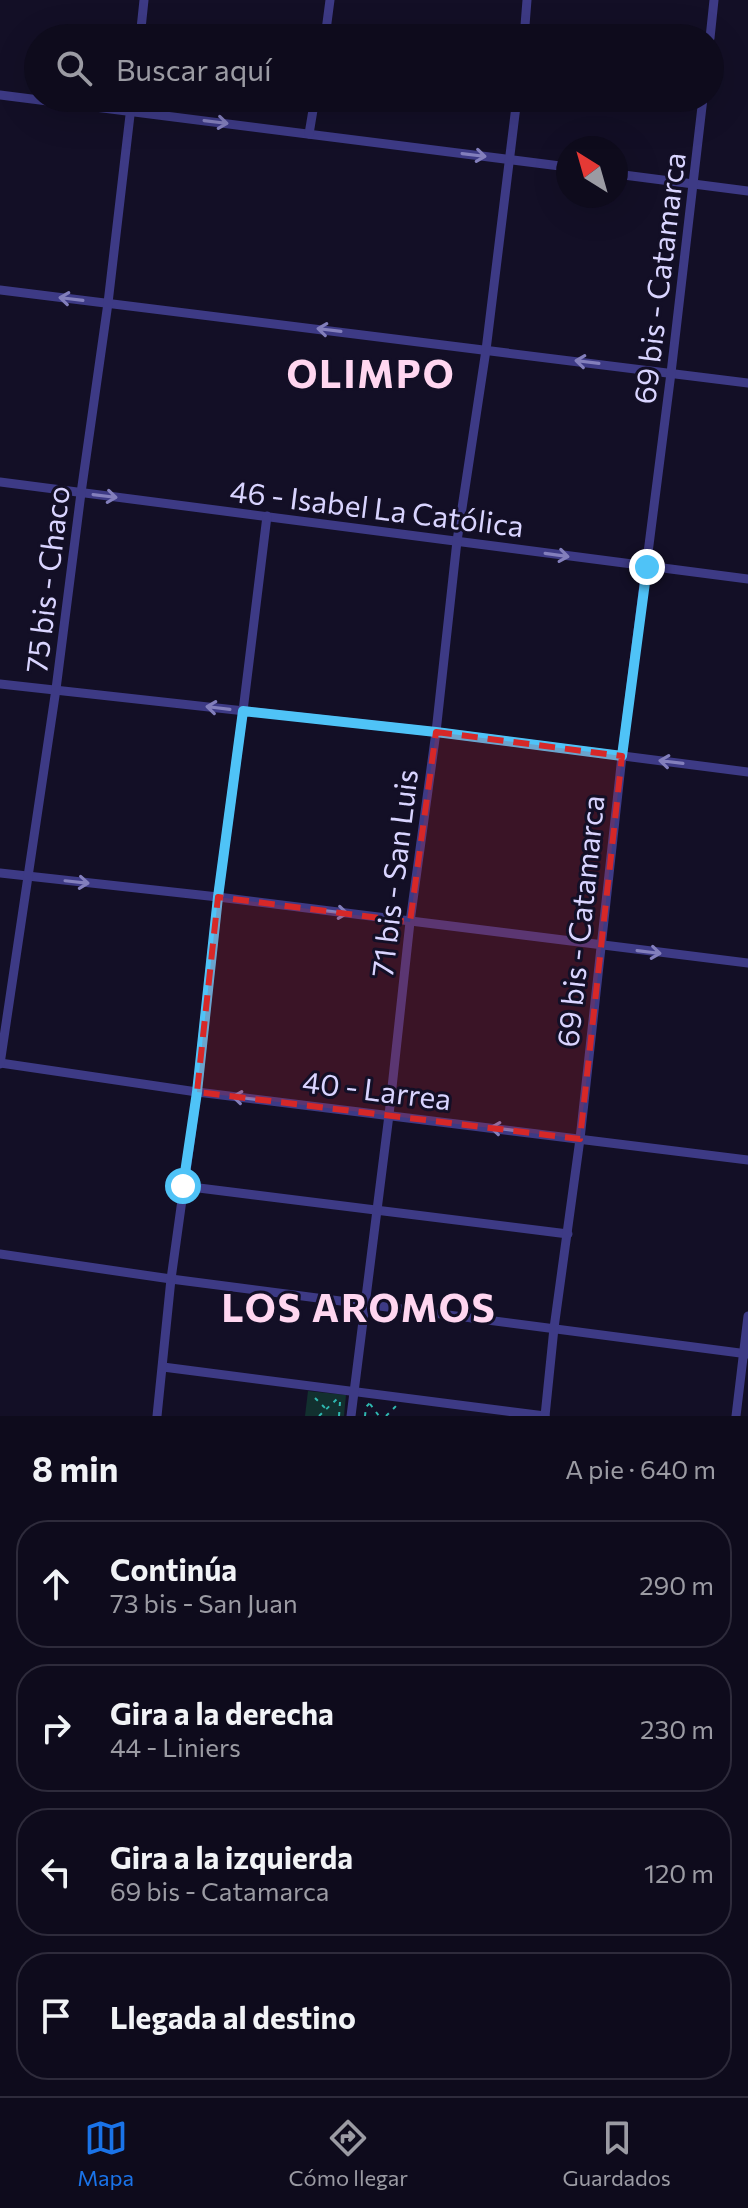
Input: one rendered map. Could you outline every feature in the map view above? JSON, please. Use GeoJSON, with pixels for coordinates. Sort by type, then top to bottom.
{"type":"FeatureCollection","features":[{"type":"Feature","properties":{"kind":"street"},"geometry":{"type":"LineString","coordinates":[[141,24],[144,0]]}},
{"type":"Feature","properties":{"kind":"street"},"geometry":{"type":"LineString","coordinates":[[327,24],[330,0]]}},
{"type":"Feature","properties":{"kind":"street"},"geometry":{"type":"LineString","coordinates":[[525,24],[527,0]]}},
{"type":"Feature","properties":{"kind":"street"},"geometry":{"type":"LineString","coordinates":[[711,24],[714,0]]}},
{"type":"Feature","properties":{"kind":"street"},"geometry":{"type":"LineString","coordinates":[[0,95],[24,98]]}},
{"type":"Feature","properties":{"kind":"street","name":"75 bis - Chaco"},"geometry":{"type":"LineString","coordinates":[[0,1064],[56,689],[108,303],[130,112]]}},
{"type":"Feature","properties":{"kind":"street"},"geometry":{"type":"LineString","coordinates":[[138,112],[556,165]]}},
{"type":"Feature","properties":{"kind":"street"},"geometry":{"type":"LineString","coordinates":[[309,134],[313,112]]}},
{"type":"Feature","properties":{"kind":"street","name":"71 bis - San Luis"},"geometry":{"type":"LineString","coordinates":[[351,1416],[457,541],[486,350],[515,112]]}},
{"type":"Feature","properties":{"kind":"street","name":"69 bis - Catamarca"},"geometry":{"type":"LineString","coordinates":[[545,1416],[701,112]]}},
{"type":"Feature","properties":{"kind":"street"},"geometry":{"type":"LineString","coordinates":[[628,176],[748,191]]}},
{"type":"Feature","properties":{"kind":"street"},"geometry":{"type":"LineString","coordinates":[[0,290],[748,383]]}},
{"type":"Feature","properties":{"kind":"street","name":"46 - Isabel La Católica"},"geometry":{"type":"LineString","coordinates":[[0,482],[748,579]]}},
{"type":"Feature","properties":{"kind":"street"},"geometry":{"type":"LineString","coordinates":[[157,1416],[171,1279],[197,1092],[218,897],[267,516]]}},
{"type":"Feature","properties":{"kind":"street"},"geometry":{"type":"LineString","coordinates":[[0,684],[436,732],[748,772]]}},
{"type":"Feature","properties":{"kind":"street"},"geometry":{"type":"LineString","coordinates":[[0,873],[748,963]]}},
{"type":"Feature","properties":{"kind":"street","name":"40 - Larrea"},"geometry":{"type":"LineString","coordinates":[[0,1064],[197,1092],[748,1160]]}},
{"type":"Feature","properties":{"kind":"street"},"geometry":{"type":"LineString","coordinates":[[183,1186],[568,1234]]}},
{"type":"Feature","properties":{"kind":"street"},"geometry":{"type":"LineString","coordinates":[[0,1254],[746,1354]]}},
{"type":"Feature","properties":{"kind":"street"},"geometry":{"type":"LineString","coordinates":[[736,1416],[746,1354],[748,1316]]}},
{"type":"Feature","properties":{"kind":"street"},"geometry":{"type":"LineString","coordinates":[[163,1367],[545,1416]]}},
{"type":"Feature","properties":{"kind":"path"},"geometry":{"type":"LineString","coordinates":[[310,1392],[326,1409]]}},
{"type":"Feature","properties":{"kind":"path"},"geometry":{"type":"LineString","coordinates":[[319,1416],[337,1398]]}},
{"type":"Feature","properties":{"kind":"path"},"geometry":{"type":"LineString","coordinates":[[370,1404],[379,1416]]}},
{"type":"Feature","properties":{"kind":"path"},"geometry":{"type":"LineString","coordinates":[[386,1416],[397,1405]]}},
{"type":"Feature","properties":{"kind":"highlighted area"},"geometry":{"type":"Polygon","coordinates":[[[436,732],[622,756],[580,1139],[197,1092],[218,897],[410,922],[436,732]]]}},
{"type":"Feature","properties":{"kind":"green space"},"geometry":{"type":"Polygon","coordinates":[[[308,1391],[346,1395],[344,1416],[305,1416],[308,1391]]]}},
{"type":"Feature","properties":{"kind":"district","name":"OLIMPO"},"geometry":{"type":"Point","coordinates":[371,372]}},
{"type":"Feature","properties":{"kind":"district","name":"LOS AROMOS"},"geometry":{"type":"Point","coordinates":[359,1306]}},
{"type":"Feature","properties":{"kind":"route"},"geometry":{"type":"LineString","coordinates":[[183,1186],[243,711],[622,756],[647,567]]}}]}
